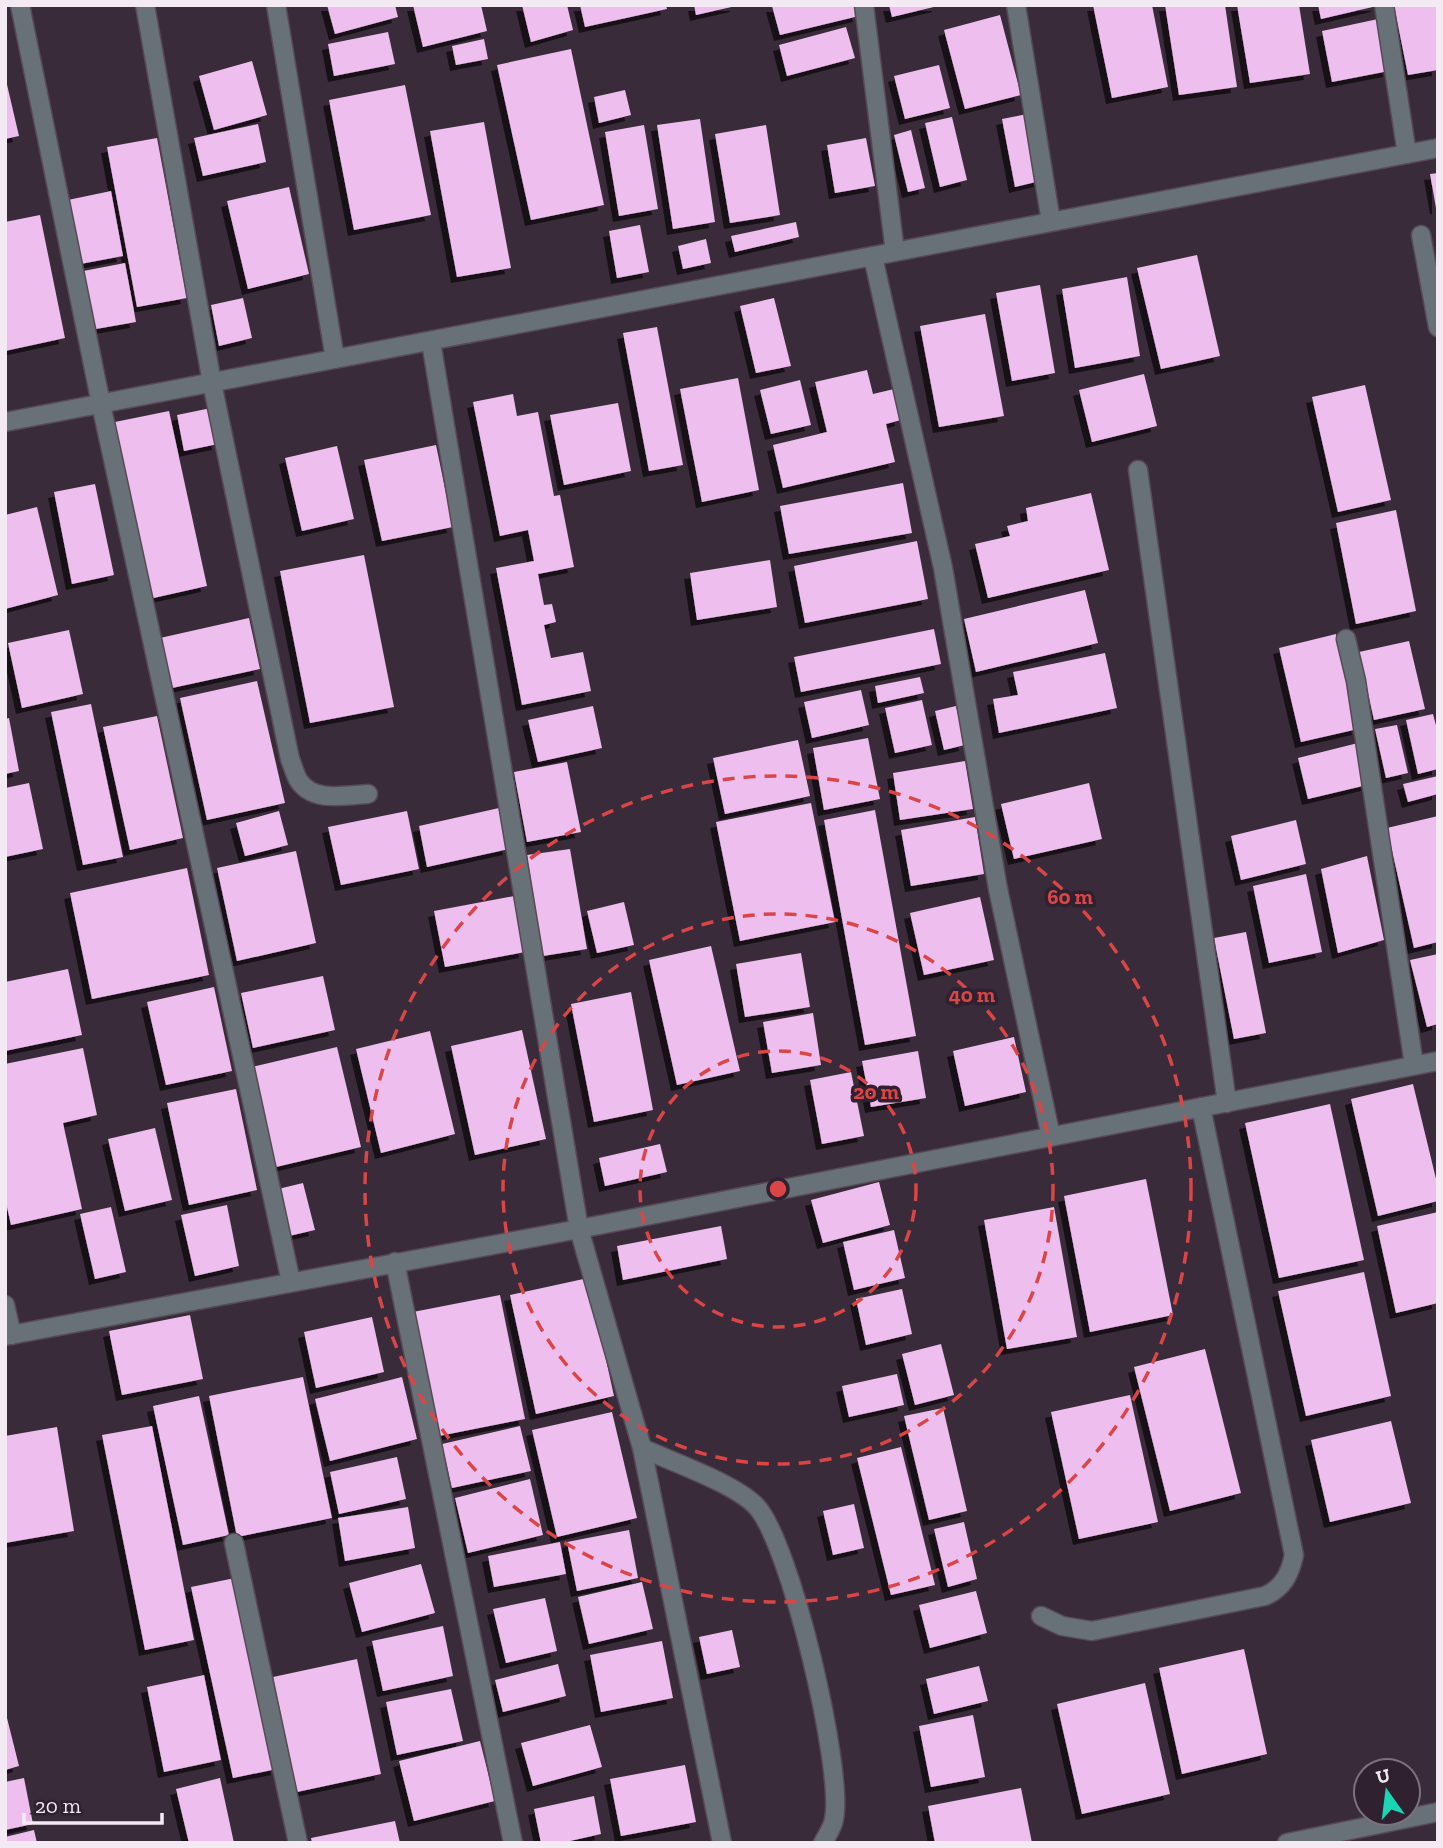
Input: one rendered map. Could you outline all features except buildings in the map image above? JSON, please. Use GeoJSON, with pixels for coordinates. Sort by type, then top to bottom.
{"type":"FeatureCollection","features":[{"type":"Feature","properties":{"kind":"street"},"geometry":{"type":"LineString","coordinates":[[20,5],[101,404],[290,1282]]}},
{"type":"Feature","properties":{"kind":"street"},"geometry":{"type":"LineString","coordinates":[[145,5],[212,383],[290,759],[299,781],[311,792],[326,797],[368,794]]}},
{"type":"Feature","properties":{"kind":"street"},"geometry":{"type":"LineString","coordinates":[[276,5],[335,359]]}},
{"type":"Feature","properties":{"kind":"street"},"geometry":{"type":"LineString","coordinates":[[864,5],[895,252]]}},
{"type":"Feature","properties":{"kind":"street"},"geometry":{"type":"LineString","coordinates":[[1016,5],[1051,222]]}},
{"type":"Feature","properties":{"kind":"street"},"geometry":{"type":"LineString","coordinates":[[1384,5],[1407,154]]}},
{"type":"Feature","properties":{"kind":"street"},"geometry":{"type":"LineString","coordinates":[[5,422],[1438,148]]}},
{"type":"Feature","properties":{"kind":"street"},"geometry":{"type":"LineString","coordinates":[[1421,235],[1438,327]]}},
{"type":"Feature","properties":{"kind":"street"},"geometry":{"type":"LineString","coordinates":[[873,257],[943,568],[998,889],[1051,1137]]}},
{"type":"Feature","properties":{"kind":"street"},"geometry":{"type":"LineString","coordinates":[[431,342],[579,1229],[642,1448],[722,1843]]}},
{"type":"Feature","properties":{"kind":"street"},"geometry":{"type":"LineString","coordinates":[[1138,470],[1227,1102]]}},
{"type":"Feature","properties":{"kind":"street"},"geometry":{"type":"LineString","coordinates":[[1346,639],[1356,681],[1415,1065]]}},
{"type":"Feature","properties":{"kind":"street"},"geometry":{"type":"LineString","coordinates":[[5,1305],[8,1336],[579,1229],[1438,1061]]}},
{"type":"Feature","properties":{"kind":"street"},"geometry":{"type":"LineString","coordinates":[[1041,1616],[1062,1626],[1093,1631],[1265,1596],[1276,1591],[1292,1567],[1294,1555],[1201,1107]]}},
{"type":"Feature","properties":{"kind":"street"},"geometry":{"type":"LineString","coordinates":[[395,1262],[513,1843]]}},
{"type":"Feature","properties":{"kind":"street"},"geometry":{"type":"LineString","coordinates":[[642,1448],[724,1484],[756,1506],[775,1540],[809,1645],[825,1722],[835,1790],[834,1820],[823,1843]]}},
{"type":"Feature","properties":{"kind":"street"},"geometry":{"type":"LineString","coordinates":[[234,1543],[298,1843]]}},
{"type":"Feature","properties":{"kind":"street"},"geometry":{"type":"LineString","coordinates":[[1287,1843],[1438,1812]]}}]}
